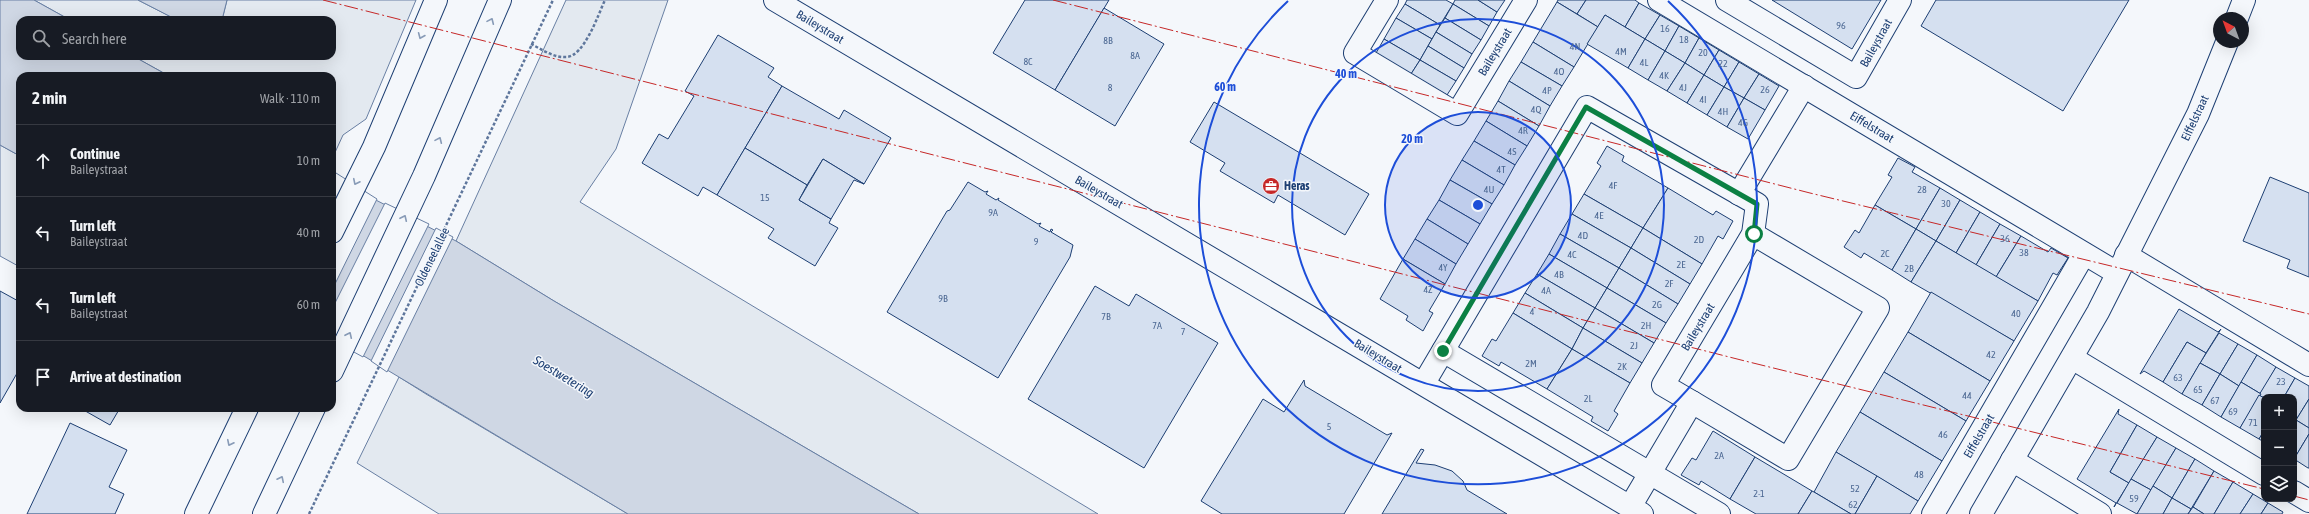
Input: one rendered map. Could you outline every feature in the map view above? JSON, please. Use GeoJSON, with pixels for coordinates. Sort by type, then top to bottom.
{"type":"FeatureCollection","features":[{"type":"Feature","properties":{"kind":"street"},"geometry":{"type":"LineString","coordinates":[[336,224],[374,147],[436,0]]}},
{"type":"Feature","properties":{"kind":"street"},"geometry":{"type":"LineString","coordinates":[[336,363],[424,176],[500,0]]}},
{"type":"Feature","properties":{"kind":"street","name":"Baileystraat"},"geometry":{"type":"LineString","coordinates":[[775,0],[1424,383],[1636,510],[1650,473],[1692,402],[1664,385],[1754,234],[1757,204],[1586,107],[1424,383]]}},
{"type":"Feature","properties":{"kind":"street","name":"Baileystraat"},"geometry":{"type":"LineString","coordinates":[[1387,0],[1355,53],[1457,114],[1526,0]]}},
{"type":"Feature","properties":{"kind":"street","name":"Eiffelstraat"},"geometry":{"type":"LineString","coordinates":[[1659,0],[2084,254],[2122,264],[2309,365]]}},
{"type":"Feature","properties":{"kind":"street","name":"Baileystraat"},"geometry":{"type":"LineString","coordinates":[[1727,0],[1749,6],[1856,78],[1900,0]]}},
{"type":"Feature","properties":{"kind":"street"},"geometry":{"type":"LineString","coordinates":[[2239,12],[2244,0]]}},
{"type":"Feature","properties":{"kind":"street","name":"Eiffelstraat"},"geometry":{"type":"LineString","coordinates":[[1981,514],[2072,358],[2122,264],[2198,114],[2225,48]]}},
{"type":"Feature","properties":{"kind":"street"},"geometry":{"type":"LineString","coordinates":[[1739,194],[1804,86]]}},
{"type":"Feature","properties":{"kind":"street"},"geometry":{"type":"LineString","coordinates":[[1692,402],[1788,459],[1878,308],[1754,234]]}},
{"type":"Feature","properties":{"kind":"street","name":"Eiffelstraat"},"geometry":{"type":"LineString","coordinates":[[1933,514],[2084,254]]}},
{"type":"Feature","properties":{"kind":"street"},"geometry":{"type":"LineString","coordinates":[[1443,351],[1719,514]]}},
{"type":"Feature","properties":{"kind":"street"},"geometry":{"type":"LineString","coordinates":[[2072,358],[2261,472]]}},
{"type":"Feature","properties":{"kind":"street"},"geometry":{"type":"LineString","coordinates":[[196,514],[245,412]]}},
{"type":"Feature","properties":{"kind":"street"},"geometry":{"type":"LineString","coordinates":[[264,514],[312,412]]}},
{"type":"Feature","properties":{"kind":"street"},"geometry":{"type":"LineString","coordinates":[[2012,460],[2100,514]]}},
{"type":"Feature","properties":{"kind":"street"},"geometry":{"type":"LineString","coordinates":[[2297,494],[2309,501]]}},
{"type":"Feature","properties":{"kind":"path","name":"Oldeneelallee"},"geometry":{"type":"LineString","coordinates":[[309,514],[553,0]]}},
{"type":"Feature","properties":{"kind":"path"},"geometry":{"type":"LineString","coordinates":[[531,44],[554,55],[565,57],[574,56],[586,41],[605,0]]}},
{"type":"Feature","properties":{"kind":"shaded area"},"geometry":{"type":"Polygon","coordinates":[[[34,0],[138,0],[169,16],[63,16],[34,0]]]}},
{"type":"Feature","properties":{"kind":"shaded area"},"geometry":{"type":"Polygon","coordinates":[[[227,0],[416,0],[366,119],[343,135],[336,150],[336,72],[162,72],[140,60],[336,60],[336,16],[223,16],[227,0]]]}},
{"type":"Feature","properties":{"kind":"shaded area"},"geometry":{"type":"Polygon","coordinates":[[[566,0],[668,0],[616,149],[580,202],[1098,514],[919,514],[554,301],[456,241],[566,0]]]}},
{"type":"Feature","properties":{"kind":"shaded area"},"geometry":{"type":"Polygon","coordinates":[[[0,145],[16,154],[16,265],[0,256],[0,145]]]}},
{"type":"Feature","properties":{"kind":"shaded area"},"geometry":{"type":"Polygon","coordinates":[[[399,377],[628,514],[439,514],[357,463],[399,377]]]}},
{"type":"Feature","properties":{"kind":"water"},"geometry":{"type":"Polygon","coordinates":[[[0,0],[34,0],[63,16],[16,16],[16,60],[140,60],[162,72],[16,72],[16,154],[0,145],[0,0]]]}},
{"type":"Feature","properties":{"kind":"water"},"geometry":{"type":"Polygon","coordinates":[[[138,0],[227,0],[223,16],[169,16],[138,0]]]}},
{"type":"Feature","properties":{"kind":"water","name":"Soestwetering"},"geometry":{"type":"Polygon","coordinates":[[[336,175],[366,195],[456,241],[554,301],[919,514],[628,514],[336,339],[336,175]]]}},
{"type":"Feature","properties":{"kind":"pier"},"geometry":{"type":"Polygon","coordinates":[[[336,173],[377,199],[336,282],[336,173]]]}},
{"type":"Feature","properties":{"kind":"pier"},"geometry":{"type":"Polygon","coordinates":[[[385,203],[429,224],[363,357],[336,342],[336,301],[385,203]]]}},
{"type":"Feature","properties":{"kind":"pier"},"geometry":{"type":"Polygon","coordinates":[[[436,228],[453,237],[387,372],[371,361],[436,228]]]}},
{"type":"Feature","properties":{"kind":"building"},"geometry":{"type":"Polygon","coordinates":[[[1025,0],[1109,0],[1055,90],[993,53],[1025,0]]]}},
{"type":"Feature","properties":{"kind":"building"},"geometry":{"type":"Polygon","coordinates":[[[1407,0],[1446,0],[1453,4],[1440,25],[1405,4],[1407,0]]]}},
{"type":"Feature","properties":{"kind":"building"},"geometry":{"type":"Polygon","coordinates":[[[1455,0],[1478,0],[1497,12],[1489,26],[1453,4],[1455,0]]]}},
{"type":"Feature","properties":{"kind":"building"},"geometry":{"type":"Polygon","coordinates":[[[1478,0],[1505,0],[1497,12],[1478,0]]]}},
{"type":"Feature","properties":{"kind":"building"},"geometry":{"type":"Polygon","coordinates":[[[1558,0],[1586,0],[1577,14],[1557,2],[1558,0]]]}},
{"type":"Feature","properties":{"kind":"building"},"geometry":{"type":"Polygon","coordinates":[[[1586,0],[1635,0],[1639,3],[1625,27],[1605,15],[1598,27],[1577,14],[1586,0]]]}},
{"type":"Feature","properties":{"kind":"building"},"geometry":{"type":"Polygon","coordinates":[[[1772,0],[1881,0],[1852,49],[1772,0]]]}},
{"type":"Feature","properties":{"kind":"building"},"geometry":{"type":"Polygon","coordinates":[[[1936,0],[2129,0],[2063,111],[1921,26],[1936,0]]]}},
{"type":"Feature","properties":{"kind":"building"},"geometry":{"type":"Polygon","coordinates":[[[1557,2],[1598,27],[1574,67],[1533,42],[1557,2]]]}},
{"type":"Feature","properties":{"kind":"building"},"geometry":{"type":"Polygon","coordinates":[[[1639,3],[1660,15],[1645,39],[1625,27],[1639,3]]]}},
{"type":"Feature","properties":{"kind":"building"},"geometry":{"type":"Polygon","coordinates":[[[1405,4],[1440,25],[1432,39],[1396,18],[1405,4]]]}},
{"type":"Feature","properties":{"kind":"building"},"geometry":{"type":"Polygon","coordinates":[[[1453,4],[1489,26],[1481,40],[1445,18],[1453,4]]]}},
{"type":"Feature","properties":{"kind":"building"},"geometry":{"type":"Polygon","coordinates":[[[1104,8],[1164,44],[1115,126],[1055,90],[1104,8]]]}},
{"type":"Feature","properties":{"kind":"building"},"geometry":{"type":"Polygon","coordinates":[[[1605,15],[1645,39],[1628,68],[1587,44],[1605,15]]]}},
{"type":"Feature","properties":{"kind":"building"},"geometry":{"type":"Polygon","coordinates":[[[1660,15],[1679,26],[1665,51],[1645,39],[1660,15]]]}},
{"type":"Feature","properties":{"kind":"building"},"geometry":{"type":"Polygon","coordinates":[[[1396,18],[1432,39],[1420,60],[1384,39],[1396,18]]]}},
{"type":"Feature","properties":{"kind":"building"},"geometry":{"type":"Polygon","coordinates":[[[1445,18],[1481,40],[1472,54],[1436,32],[1445,18]]]}},
{"type":"Feature","properties":{"kind":"building"},"geometry":{"type":"Polygon","coordinates":[[[1679,26],[1699,38],[1685,63],[1665,51],[1679,26]]]}},
{"type":"Feature","properties":{"kind":"building"},"geometry":{"type":"Polygon","coordinates":[[[1436,32],[1472,54],[1464,68],[1428,46],[1436,32]]]}},
{"type":"Feature","properties":{"kind":"building"},"geometry":{"type":"Polygon","coordinates":[[[718,35],[774,68],[768,77],[782,86],[717,195],[703,187],[698,196],[642,163],[659,134],[668,139],[694,96],[685,91],[718,35]]]}},
{"type":"Feature","properties":{"kind":"building"},"geometry":{"type":"Polygon","coordinates":[[[1699,38],[1719,50],[1704,75],[1685,63],[1699,38]]]}},
{"type":"Feature","properties":{"kind":"building"},"geometry":{"type":"Polygon","coordinates":[[[1384,39],[1420,60],[1411,74],[1376,53],[1384,39]]]}},
{"type":"Feature","properties":{"kind":"building"},"geometry":{"type":"Polygon","coordinates":[[[1645,39],[1665,51],[1648,80],[1628,68],[1645,39]]]}},
{"type":"Feature","properties":{"kind":"building"},"geometry":{"type":"Polygon","coordinates":[[[1533,42],[1574,67],[1562,86],[1521,62],[1533,42]]]}},
{"type":"Feature","properties":{"kind":"building"},"geometry":{"type":"Polygon","coordinates":[[[1428,46],[1464,68],[1456,81],[1420,60],[1428,46]]]}},
{"type":"Feature","properties":{"kind":"building"},"geometry":{"type":"Polygon","coordinates":[[[1719,50],[1739,62],[1724,87],[1704,75],[1719,50]]]}},
{"type":"Feature","properties":{"kind":"building"},"geometry":{"type":"Polygon","coordinates":[[[1665,51],[1685,63],[1667,91],[1648,80],[1665,51]]]}},
{"type":"Feature","properties":{"kind":"building"},"geometry":{"type":"Polygon","coordinates":[[[1420,60],[1456,81],[1447,95],[1411,74],[1420,60]]]}},
{"type":"Feature","properties":{"kind":"building"},"geometry":{"type":"Polygon","coordinates":[[[1521,62],[1562,86],[1550,106],[1509,81],[1521,62]]]}},
{"type":"Feature","properties":{"kind":"building"},"geometry":{"type":"Polygon","coordinates":[[[1739,62],[1759,74],[1744,98],[1724,87],[1739,62]]]}},
{"type":"Feature","properties":{"kind":"building"},"geometry":{"type":"Polygon","coordinates":[[[1685,63],[1704,75],[1687,103],[1667,91],[1685,63]]]}},
{"type":"Feature","properties":{"kind":"building"},"geometry":{"type":"Polygon","coordinates":[[[1759,74],[1779,86],[1765,110],[1744,98],[1759,74]]]}},
{"type":"Feature","properties":{"kind":"building"},"geometry":{"type":"Polygon","coordinates":[[[1704,75],[1724,87],[1707,115],[1687,103],[1704,75]]]}},
{"type":"Feature","properties":{"kind":"building"},"geometry":{"type":"Polygon","coordinates":[[[1509,81],[1550,106],[1539,126],[1498,101],[1509,81]]]}},
{"type":"Feature","properties":{"kind":"building"},"geometry":{"type":"Polygon","coordinates":[[[782,86],[839,119],[844,110],[891,138],[864,184],[823,159],[807,185],[745,148],[782,86]]]}},
{"type":"Feature","properties":{"kind":"building"},"geometry":{"type":"Polygon","coordinates":[[[1724,87],[1744,98],[1727,127],[1707,115],[1724,87]]]}},
{"type":"Feature","properties":{"kind":"building"},"geometry":{"type":"Polygon","coordinates":[[[1744,98],[1765,110],[1748,139],[1727,127],[1744,98]]]}},
{"type":"Feature","properties":{"kind":"building"},"geometry":{"type":"Polygon","coordinates":[[[1498,101],[1539,126],[1527,146],[1486,121],[1498,101]]]}},
{"type":"Feature","properties":{"kind":"building"},"geometry":{"type":"Polygon","coordinates":[[[1214,102],[1369,194],[1345,235],[1278,195],[1274,203],[1220,171],[1225,163],[1190,142],[1214,102]]]}},
{"type":"Feature","properties":{"kind":"building"},"geometry":{"type":"Polygon","coordinates":[[[1486,121],[1527,146],[1515,165],[1474,141],[1486,121]]]}},
{"type":"Feature","properties":{"kind":"building"},"geometry":{"type":"Polygon","coordinates":[[[1474,141],[1515,165],[1504,185],[1462,160],[1474,141]]]}},
{"type":"Feature","properties":{"kind":"building"},"geometry":{"type":"Polygon","coordinates":[[[1607,146],[1624,156],[1622,161],[1668,188],[1643,228],[1584,194],[1601,166],[1597,163],[1607,146]]]}},
{"type":"Feature","properties":{"kind":"building"},"geometry":{"type":"Polygon","coordinates":[[[745,148],[807,185],[799,200],[831,219],[829,223],[838,228],[815,266],[768,238],[774,229],[717,195],[745,148]]]}},
{"type":"Feature","properties":{"kind":"building"},"geometry":{"type":"Polygon","coordinates":[[[1898,158],[1915,167],[1912,172],[1940,188],[1916,229],[1875,205],[1892,177],[1888,175],[1898,158]]]}},
{"type":"Feature","properties":{"kind":"building"},"geometry":{"type":"Polygon","coordinates":[[[823,159],[864,184],[854,180],[831,219],[799,200],[823,159]]]}},
{"type":"Feature","properties":{"kind":"building"},"geometry":{"type":"Polygon","coordinates":[[[1462,160],[1504,185],[1492,204],[1450,180],[1462,160]]]}},
{"type":"Feature","properties":{"kind":"building"},"geometry":{"type":"Polygon","coordinates":[[[2270,177],[2309,193],[2309,277],[2287,268],[2290,260],[2243,241],[2270,177]]]}},
{"type":"Feature","properties":{"kind":"building"},"geometry":{"type":"Polygon","coordinates":[[[1450,180],[1492,204],[1480,224],[1439,200],[1450,180]]]}},
{"type":"Feature","properties":{"kind":"building"},"geometry":{"type":"Polygon","coordinates":[[[968,182],[985,192],[988,191],[986,194],[996,200],[999,198],[998,200],[1038,224],[1041,223],[1039,226],[1050,232],[1051,229],[1053,230],[1051,232],[1073,245],[1070,257],[998,378],[887,312],[947,211],[950,210],[968,182]]]}},
{"type":"Feature","properties":{"kind":"building"},"geometry":{"type":"Polygon","coordinates":[[[1668,188],[1713,215],[1716,211],[1733,221],[1723,239],[1718,236],[1702,264],[1643,228],[1668,188]]]}},
{"type":"Feature","properties":{"kind":"building"},"geometry":{"type":"Polygon","coordinates":[[[1940,188],[1960,200],[1936,241],[1916,229],[1940,188]]]}},
{"type":"Feature","properties":{"kind":"building"},"geometry":{"type":"Polygon","coordinates":[[[1584,194],[1643,228],[1631,248],[1572,214],[1584,194]]]}},
{"type":"Feature","properties":{"kind":"building"},"geometry":{"type":"Polygon","coordinates":[[[1439,200],[1480,224],[1468,244],[1427,219],[1439,200]]]}},
{"type":"Feature","properties":{"kind":"building"},"geometry":{"type":"Polygon","coordinates":[[[1960,200],[1980,212],[1956,253],[1936,241],[1960,200]]]}},
{"type":"Feature","properties":{"kind":"building"},"geometry":{"type":"Polygon","coordinates":[[[1875,205],[1916,229],[1892,270],[1864,253],[1861,258],[1844,247],[1855,230],[1859,233],[1875,205]]]}},
{"type":"Feature","properties":{"kind":"building"},"geometry":{"type":"Polygon","coordinates":[[[1980,212],[2000,224],[1976,265],[1956,253],[1980,212]]]}},
{"type":"Feature","properties":{"kind":"building"},"geometry":{"type":"Polygon","coordinates":[[[1572,214],[1631,248],[1619,268],[1560,234],[1572,214]]]}},
{"type":"Feature","properties":{"kind":"building"},"geometry":{"type":"Polygon","coordinates":[[[1427,219],[1468,244],[1456,264],[1415,239],[1427,219]]]}},
{"type":"Feature","properties":{"kind":"building"},"geometry":{"type":"Polygon","coordinates":[[[2000,224],[2021,236],[1996,277],[1976,265],[2000,224]]]}},
{"type":"Feature","properties":{"kind":"building"},"geometry":{"type":"Polygon","coordinates":[[[1643,228],[1702,264],[1690,284],[1631,248],[1643,228]]]}},
{"type":"Feature","properties":{"kind":"building"},"geometry":{"type":"Polygon","coordinates":[[[1916,229],[1936,241],[1911,282],[1892,270],[1916,229]]]}},
{"type":"Feature","properties":{"kind":"building"},"geometry":{"type":"Polygon","coordinates":[[[1560,234],[1619,268],[1607,288],[1549,254],[1560,234]]]}},
{"type":"Feature","properties":{"kind":"building"},"geometry":{"type":"Polygon","coordinates":[[[2021,236],[2048,252],[2051,248],[2068,258],[2057,275],[2053,273],[2038,301],[1996,277],[2021,236]]]}},
{"type":"Feature","properties":{"kind":"building"},"geometry":{"type":"Polygon","coordinates":[[[1415,239],[1456,264],[1445,284],[1403,259],[1415,239]]]}},
{"type":"Feature","properties":{"kind":"building"},"geometry":{"type":"Polygon","coordinates":[[[1936,241],[2038,301],[2014,341],[1911,282],[1936,241]]]}},
{"type":"Feature","properties":{"kind":"building"},"geometry":{"type":"Polygon","coordinates":[[[1631,248],[1690,284],[1678,304],[1619,268],[1631,248]]]}},
{"type":"Feature","properties":{"kind":"building"},"geometry":{"type":"Polygon","coordinates":[[[1549,254],[1607,288],[1595,308],[1537,274],[1549,254]]]}},
{"type":"Feature","properties":{"kind":"building"},"geometry":{"type":"Polygon","coordinates":[[[1403,259],[1445,284],[1429,311],[1433,313],[1423,331],[1406,320],[1408,316],[1380,299],[1403,259]]]}},
{"type":"Feature","properties":{"kind":"building"},"geometry":{"type":"Polygon","coordinates":[[[1619,268],[1678,304],[1666,323],[1607,288],[1619,268]]]}},
{"type":"Feature","properties":{"kind":"building"},"geometry":{"type":"Polygon","coordinates":[[[1537,274],[1595,308],[1583,328],[1525,293],[1537,274]]]}},
{"type":"Feature","properties":{"kind":"building"},"geometry":{"type":"Polygon","coordinates":[[[1095,286],[1129,306],[1136,294],[1218,343],[1144,468],[1028,399],[1095,286]]]}},
{"type":"Feature","properties":{"kind":"building"},"geometry":{"type":"Polygon","coordinates":[[[1607,288],[1666,323],[1654,343],[1595,308],[1607,288]]]}},
{"type":"Feature","properties":{"kind":"building"},"geometry":{"type":"Polygon","coordinates":[[[0,291],[16,300],[16,375],[0,403],[0,291]]]}},
{"type":"Feature","properties":{"kind":"building"},"geometry":{"type":"Polygon","coordinates":[[[1931,292],[2014,341],[1990,381],[1908,332],[1931,292]]]}},
{"type":"Feature","properties":{"kind":"building"},"geometry":{"type":"Polygon","coordinates":[[[1525,293],[1583,328],[1572,349],[1513,313],[1525,293]]]}},
{"type":"Feature","properties":{"kind":"building"},"geometry":{"type":"Polygon","coordinates":[[[1595,308],[1654,343],[1642,363],[1583,328],[1595,308]]]}},
{"type":"Feature","properties":{"kind":"building"},"geometry":{"type":"Polygon","coordinates":[[[2179,309],[2218,332],[2221,329],[2206,353],[2187,342],[2163,382],[2144,371],[2140,374],[2179,309]]]}},
{"type":"Feature","properties":{"kind":"building"},"geometry":{"type":"Polygon","coordinates":[[[1513,313],[1572,349],[1547,389],[1501,362],[1499,366],[1482,356],[1492,339],[1496,341],[1513,313]]]}},
{"type":"Feature","properties":{"kind":"building"},"geometry":{"type":"Polygon","coordinates":[[[1583,328],[1642,363],[1630,383],[1572,349],[1583,328]]]}},
{"type":"Feature","properties":{"kind":"building"},"geometry":{"type":"Polygon","coordinates":[[[1908,332],[1990,381],[1966,421],[1884,372],[1908,332]]]}},
{"type":"Feature","properties":{"kind":"building"},"geometry":{"type":"Polygon","coordinates":[[[2219,333],[2238,344],[2220,374],[2200,363],[2219,333]]]}},
{"type":"Feature","properties":{"kind":"building"},"geometry":{"type":"Polygon","coordinates":[[[2187,342],[2206,353],[2182,394],[2163,382],[2187,342]]]}},
{"type":"Feature","properties":{"kind":"building"},"geometry":{"type":"Polygon","coordinates":[[[2238,344],[2257,355],[2239,386],[2220,374],[2238,344]]]}},
{"type":"Feature","properties":{"kind":"building"},"geometry":{"type":"Polygon","coordinates":[[[1572,349],[1630,383],[1614,411],[1618,414],[1608,431],[1591,421],[1593,417],[1547,389],[1572,349]]]}},
{"type":"Feature","properties":{"kind":"building"},"geometry":{"type":"Polygon","coordinates":[[[2257,355],[2276,367],[2261,394],[2241,382],[2257,355]]]}},
{"type":"Feature","properties":{"kind":"building"},"geometry":{"type":"Polygon","coordinates":[[[2200,363],[2220,374],[2202,405],[2182,394],[2200,363]]]}},
{"type":"Feature","properties":{"kind":"building"},"geometry":{"type":"Polygon","coordinates":[[[2276,367],[2295,378],[2286,394],[2261,394],[2261,396],[2259,395],[2276,367]]]}},
{"type":"Feature","properties":{"kind":"building"},"geometry":{"type":"Polygon","coordinates":[[[1884,372],[1966,421],[1942,461],[1860,412],[1884,372]]]}},
{"type":"Feature","properties":{"kind":"building"},"geometry":{"type":"Polygon","coordinates":[[[2220,374],[2239,386],[2221,417],[2202,405],[2220,374]]]}},
{"type":"Feature","properties":{"kind":"building"},"geometry":{"type":"Polygon","coordinates":[[[2295,378],[2309,386],[2309,399],[2297,418],[2297,394],[2286,394],[2295,378]]]}},
{"type":"Feature","properties":{"kind":"building"},"geometry":{"type":"Polygon","coordinates":[[[1304,380],[1305,386],[1387,435],[1392,433],[1344,514],[1222,514],[1201,501],[1263,399],[1284,412],[1304,380]]]}},
{"type":"Feature","properties":{"kind":"building"},"geometry":{"type":"Polygon","coordinates":[[[2241,382],[2261,394],[2240,428],[2221,417],[2241,382]]]}},
{"type":"Feature","properties":{"kind":"building"},"geometry":{"type":"Polygon","coordinates":[[[2259,395],[2261,396],[2261,436],[2259,439],[2240,428],[2259,395]]]}},
{"type":"Feature","properties":{"kind":"building"},"geometry":{"type":"Polygon","coordinates":[[[2309,399],[2309,428],[2297,421],[2309,399]]]}},
{"type":"Feature","properties":{"kind":"building"},"geometry":{"type":"Polygon","coordinates":[[[2119,409],[2118,414],[2137,425],[2110,472],[2129,483],[2114,507],[2116,503],[2077,479],[2119,409]]]}},
{"type":"Feature","properties":{"kind":"building"},"geometry":{"type":"Polygon","coordinates":[[[87,412],[118,412],[110,425],[87,412]]]}},
{"type":"Feature","properties":{"kind":"building"},"geometry":{"type":"Polygon","coordinates":[[[1860,412],[1942,461],[1918,501],[1836,452],[1860,412]]]}},
{"type":"Feature","properties":{"kind":"building"},"geometry":{"type":"Polygon","coordinates":[[[2297,421],[2309,428],[2309,434],[2297,454],[2297,421]]]}},
{"type":"Feature","properties":{"kind":"building"},"geometry":{"type":"Polygon","coordinates":[[[70,423],[127,450],[109,487],[124,494],[115,514],[27,514],[70,423]]]}},
{"type":"Feature","properties":{"kind":"building"},"geometry":{"type":"Polygon","coordinates":[[[2137,425],[2157,437],[2129,483],[2110,472],[2137,425]]]}},
{"type":"Feature","properties":{"kind":"building"},"geometry":{"type":"Polygon","coordinates":[[[1713,431],[1755,457],[1730,499],[1701,481],[1699,485],[1681,475],[1692,458],[1696,460],[1713,431]]]}},
{"type":"Feature","properties":{"kind":"building"},"geometry":{"type":"Polygon","coordinates":[[[2309,434],[2309,468],[2297,461],[2297,454],[2309,434]]]}},
{"type":"Feature","properties":{"kind":"building"},"geometry":{"type":"Polygon","coordinates":[[[2157,437],[2176,448],[2151,490],[2131,479],[2157,437]]]}},
{"type":"Feature","properties":{"kind":"building"},"geometry":{"type":"Polygon","coordinates":[[[2176,448],[2195,459],[2172,498],[2153,486],[2176,448]]]}},
{"type":"Feature","properties":{"kind":"building"},"geometry":{"type":"Polygon","coordinates":[[[1421,449],[1424,450],[1416,463],[1435,465],[1452,471],[1463,481],[1467,490],[1507,514],[1382,514],[1421,449]]]}},
{"type":"Feature","properties":{"kind":"building"},"geometry":{"type":"Polygon","coordinates":[[[1836,452],[1877,476],[1855,514],[1851,514],[1814,492],[1836,452]]]}},
{"type":"Feature","properties":{"kind":"building"},"geometry":{"type":"Polygon","coordinates":[[[1755,457],[1812,491],[1798,514],[1756,514],[1730,499],[1755,457]]]}},
{"type":"Feature","properties":{"kind":"building"},"geometry":{"type":"Polygon","coordinates":[[[2195,459],[2214,471],[2191,509],[2172,498],[2195,459]]]}},
{"type":"Feature","properties":{"kind":"building"},"geometry":{"type":"Polygon","coordinates":[[[2214,471],[2233,482],[2214,514],[2204,514],[2193,507],[2214,471]]]}},
{"type":"Feature","properties":{"kind":"building"},"geometry":{"type":"Polygon","coordinates":[[[1877,476],[1918,501],[1910,514],[1855,514],[1877,476]]]}},
{"type":"Feature","properties":{"kind":"building"},"geometry":{"type":"Polygon","coordinates":[[[2131,479],[2151,490],[2137,514],[2117,503],[2131,479]]]}},
{"type":"Feature","properties":{"kind":"building"},"geometry":{"type":"Polygon","coordinates":[[[2233,482],[2253,494],[2240,514],[2214,514],[2233,482]]]}},
{"type":"Feature","properties":{"kind":"building"},"geometry":{"type":"Polygon","coordinates":[[[2153,486],[2172,498],[2163,514],[2137,514],[2153,486]]]}},
{"type":"Feature","properties":{"kind":"building"},"geometry":{"type":"Polygon","coordinates":[[[1812,491],[1814,492],[1851,514],[1798,514],[1812,491]]]}},
{"type":"Feature","properties":{"kind":"building"},"geometry":{"type":"Polygon","coordinates":[[[2253,494],[2261,499],[2261,502],[2268,503],[2261,514],[2240,514],[2253,494]]]}},
{"type":"Feature","properties":{"kind":"building"},"geometry":{"type":"Polygon","coordinates":[[[2172,498],[2191,509],[2188,514],[2163,514],[2172,498]]]}},
{"type":"Feature","properties":{"kind":"building"},"geometry":{"type":"Polygon","coordinates":[[[2268,503],[2283,512],[2282,514],[2261,514],[2268,503]]]}},
{"type":"Feature","properties":{"kind":"building"},"geometry":{"type":"Polygon","coordinates":[[[2193,507],[2204,514],[2188,514],[2193,507]]]}},
{"type":"Feature","properties":{"kind":"power"},"geometry":{"type":"LineString","coordinates":[[323,0],[1745,361],[2261,488]]}},
{"type":"Feature","properties":{"kind":"power"},"geometry":{"type":"LineString","coordinates":[[1053,0],[1810,193],[2309,314]]}},
{"type":"Feature","properties":{"kind":"power"},"geometry":{"type":"LineString","coordinates":[[2297,497],[2309,500]]}},
{"type":"Feature","properties":{"kind":"place","name":"Heras"},"geometry":{"type":"Point","coordinates":[1271,186]}},
{"type":"Feature","properties":{"kind":"route"},"geometry":{"type":"LineString","coordinates":[[1443,351],[1586,107],[1757,204],[1754,234]]}}]}
